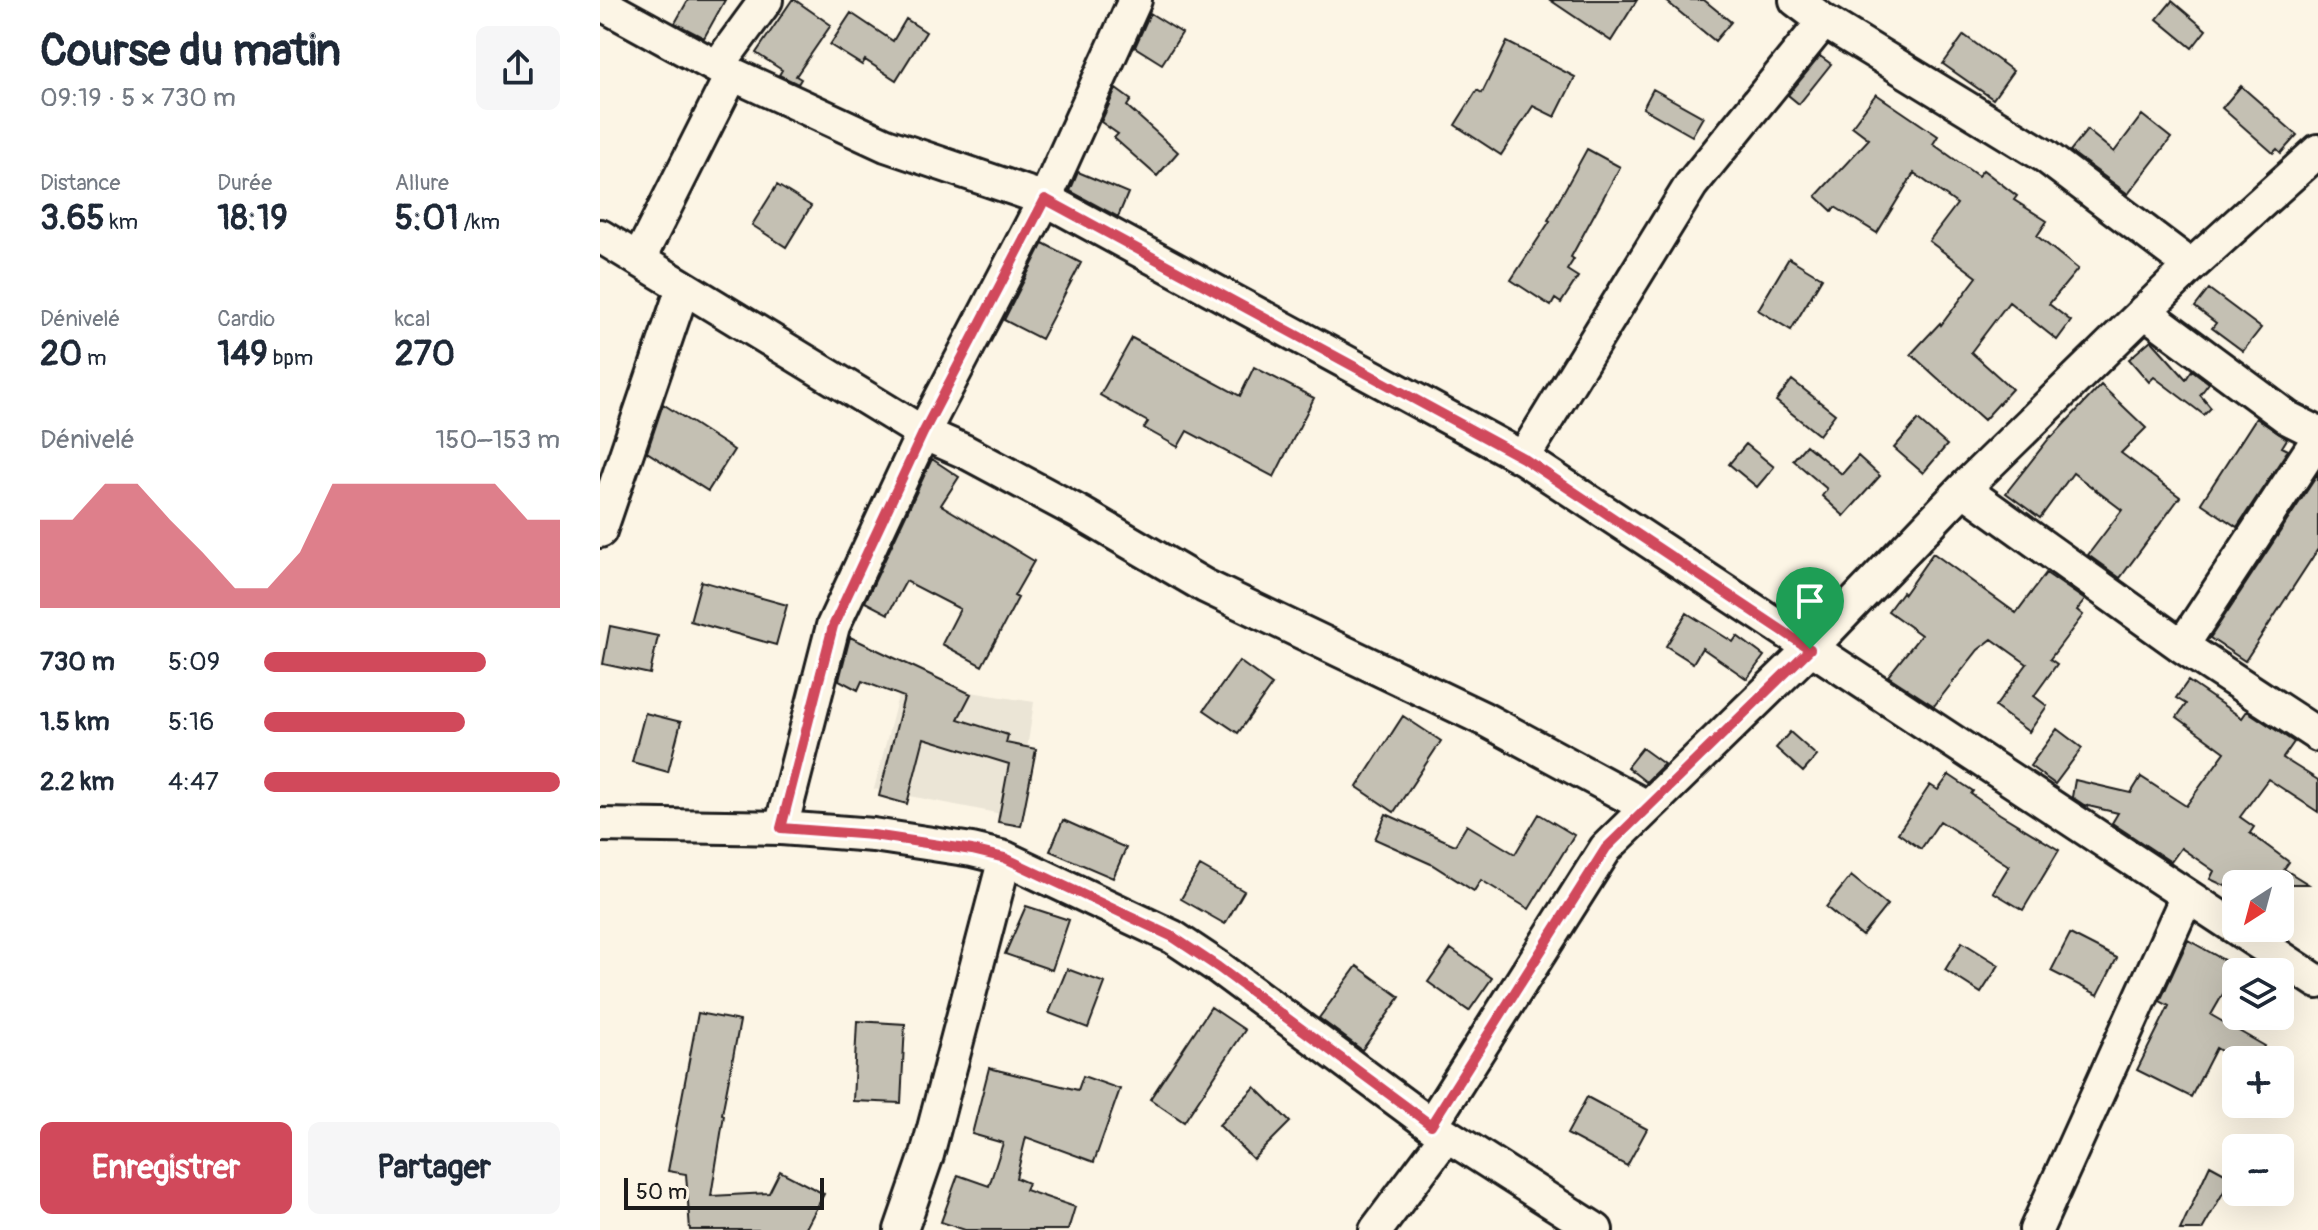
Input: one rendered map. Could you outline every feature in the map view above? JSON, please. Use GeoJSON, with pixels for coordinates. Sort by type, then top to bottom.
{"type":"FeatureCollection","features":[{"type":"Feature","properties":{"kind":"street"},"geometry":{"type":"LineString","coordinates":[[639,259],[724,71],[766,0]]}},
{"type":"Feature","properties":{"kind":"street"},"geometry":{"type":"LineString","coordinates":[[781,828],[833,626],[923,433],[1045,199],[1135,0]]}},
{"type":"Feature","properties":{"kind":"street"},"geometry":{"type":"LineString","coordinates":[[1796,0],[1824,21],[2045,156],[2191,266]]}},
{"type":"Feature","properties":{"kind":"street"},"geometry":{"type":"LineString","coordinates":[[600,3],[724,71],[886,145],[1045,199],[1523,458],[2318,982]]}},
{"type":"Feature","properties":{"kind":"street"},"geometry":{"type":"LineString","coordinates":[[1523,458],[1691,185],[1824,21]]}},
{"type":"Feature","properties":{"kind":"street"},"geometry":{"type":"LineString","coordinates":[[1376,1230],[1606,848],[1810,649],[1963,489],[2144,311],[2318,151]]}},
{"type":"Feature","properties":{"kind":"street"},"geometry":{"type":"LineString","coordinates":[[600,236],[923,433],[966,452],[1080,513],[1205,586],[1484,719],[1647,807]]}},
{"type":"Feature","properties":{"kind":"street"},"geometry":{"type":"LineString","coordinates":[[600,531],[683,288]]}},
{"type":"Feature","properties":{"kind":"street"},"geometry":{"type":"LineString","coordinates":[[2144,311],[2288,418],[2318,436],[2182,646]]}},
{"type":"Feature","properties":{"kind":"street"},"geometry":{"type":"LineString","coordinates":[[1963,489],[2182,646],[2318,735]]}},
{"type":"Feature","properties":{"kind":"street"},"geometry":{"type":"LineString","coordinates":[[600,825],[781,828],[873,835],[1005,858],[1173,937],[1439,1130],[1596,1230]]}},
{"type":"Feature","properties":{"kind":"street"},"geometry":{"type":"LineString","coordinates":[[901,1230],[927,1155],[1005,858]]}},
{"type":"Feature","properties":{"kind":"street"},"geometry":{"type":"LineString","coordinates":[[2036,1230],[2187,896]]}},
{"type":"Feature","properties":{"kind":"shaded area"},"geometry":{"type":"Polygon","coordinates":[[[902,681],[1034,702],[1017,817],[874,789],[902,681]]]}},
{"type":"Feature","properties":{"kind":"building"},"geometry":{"type":"Polygon","coordinates":[[[688,0],[725,0],[704,38],[675,23],[688,0]]]}},
{"type":"Feature","properties":{"kind":"building"},"geometry":{"type":"Polygon","coordinates":[[[792,0],[831,25],[796,76],[801,79],[798,84],[779,75],[782,70],[756,53],[792,0]]]}},
{"type":"Feature","properties":{"kind":"building"},"geometry":{"type":"Polygon","coordinates":[[[1550,0],[1637,0],[1611,41],[1550,0]]]}},
{"type":"Feature","properties":{"kind":"building"},"geometry":{"type":"Polygon","coordinates":[[[1665,0],[1704,0],[1731,22],[1715,41],[1665,0]]]}},
{"type":"Feature","properties":{"kind":"building"},"geometry":{"type":"Polygon","coordinates":[[[2172,1],[2206,30],[2192,48],[2157,19],[2172,1]]]}},
{"type":"Feature","properties":{"kind":"building"},"geometry":{"type":"Polygon","coordinates":[[[851,13],[893,41],[906,19],[926,32],[896,80],[865,60],[862,65],[830,45],[851,13]]]}},
{"type":"Feature","properties":{"kind":"building"},"geometry":{"type":"Polygon","coordinates":[[[1150,13],[1182,33],[1162,64],[1135,47],[1150,13]]]}},
{"type":"Feature","properties":{"kind":"building"},"geometry":{"type":"Polygon","coordinates":[[[1964,35],[2013,71],[1993,99],[1943,64],[1964,35]]]}},
{"type":"Feature","properties":{"kind":"building"},"geometry":{"type":"Polygon","coordinates":[[[1507,42],[1575,77],[1555,117],[1533,106],[1501,155],[1455,125],[1477,90],[1482,93],[1507,42]]]}},
{"type":"Feature","properties":{"kind":"building"},"geometry":{"type":"Polygon","coordinates":[[[1820,56],[1831,64],[1799,104],[1788,95],[1820,56]]]}},
{"type":"Feature","properties":{"kind":"building"},"geometry":{"type":"Polygon","coordinates":[[[2241,86],[2297,135],[2281,153],[2277,149],[2273,153],[2222,108],[2241,86]]]}},
{"type":"Feature","properties":{"kind":"building"},"geometry":{"type":"Polygon","coordinates":[[[1116,89],[1131,100],[1127,106],[1178,152],[1157,176],[1114,138],[1118,134],[1101,122],[1116,89]]]}},
{"type":"Feature","properties":{"kind":"building"},"geometry":{"type":"Polygon","coordinates":[[[1653,89],[1703,117],[1692,136],[1643,108],[1653,89]]]}},
{"type":"Feature","properties":{"kind":"building"},"geometry":{"type":"Polygon","coordinates":[[[1876,94],[1938,136],[1933,144],[1978,176],[1983,170],[2017,196],[2014,200],[2047,221],[2037,236],[2078,269],[2049,304],[2071,321],[2057,340],[2009,302],[1971,352],[2012,389],[1984,420],[1911,354],[1941,325],[1977,277],[1929,241],[1957,204],[1914,173],[1877,233],[1835,207],[1832,211],[1816,196],[1869,139],[1852,126],[1876,94]]]}},
{"type":"Feature","properties":{"kind":"building"},"geometry":{"type":"Polygon","coordinates":[[[2142,115],[2171,138],[2128,194],[2070,151],[2087,130],[2114,152],[2142,115]]]}},
{"type":"Feature","properties":{"kind":"building"},"geometry":{"type":"Polygon","coordinates":[[[1587,149],[1620,167],[1571,257],[1574,259],[1567,270],[1578,277],[1561,303],[1555,299],[1551,306],[1511,280],[1550,221],[1587,149]]]}},
{"type":"Feature","properties":{"kind":"building"},"geometry":{"type":"Polygon","coordinates":[[[1078,172],[1128,193],[1118,217],[1070,191],[1078,172]]]}},
{"type":"Feature","properties":{"kind":"building"},"geometry":{"type":"Polygon","coordinates":[[[777,185],[811,206],[786,247],[752,225],[777,185]]]}},
{"type":"Feature","properties":{"kind":"building"},"geometry":{"type":"Polygon","coordinates":[[[1043,243],[1081,263],[1041,339],[1004,320],[1043,243]]]}},
{"type":"Feature","properties":{"kind":"building"},"geometry":{"type":"Polygon","coordinates":[[[1789,258],[1822,278],[1791,330],[1758,310],[1789,258]]]}},
{"type":"Feature","properties":{"kind":"building"},"geometry":{"type":"Polygon","coordinates":[[[2209,289],[2261,328],[2243,351],[2212,328],[2216,323],[2195,307],[2209,289]]]}},
{"type":"Feature","properties":{"kind":"building"},"geometry":{"type":"Polygon","coordinates":[[[1132,338],[1240,396],[1254,367],[1314,398],[1274,477],[1187,431],[1178,447],[1144,428],[1148,422],[1100,395],[1132,338]]]}},
{"type":"Feature","properties":{"kind":"building"},"geometry":{"type":"Polygon","coordinates":[[[2151,340],[2186,379],[2192,370],[2209,383],[2200,395],[2211,408],[2204,415],[2154,377],[2149,382],[2129,359],[2151,340]]]}},
{"type":"Feature","properties":{"kind":"building"},"geometry":{"type":"Polygon","coordinates":[[[1792,380],[1835,414],[1819,435],[1776,401],[1792,380]]]}},
{"type":"Feature","properties":{"kind":"building"},"geometry":{"type":"Polygon","coordinates":[[[2101,385],[2146,428],[2121,453],[2180,497],[2120,578],[2088,555],[2122,510],[2073,473],[2040,518],[2006,493],[2051,436],[2101,385]]]}},
{"type":"Feature","properties":{"kind":"building"},"geometry":{"type":"Polygon","coordinates":[[[663,404],[734,450],[708,491],[647,452],[663,404]]]}},
{"type":"Feature","properties":{"kind":"building"},"geometry":{"type":"Polygon","coordinates":[[[2256,418],[2287,439],[2282,447],[2288,450],[2237,527],[2201,503],[2256,418]]]}},
{"type":"Feature","properties":{"kind":"building"},"geometry":{"type":"Polygon","coordinates":[[[1918,420],[1947,445],[1923,473],[1894,448],[1918,420]]]}},
{"type":"Feature","properties":{"kind":"building"},"geometry":{"type":"Polygon","coordinates":[[[1746,444],[1774,467],[1757,487],[1729,464],[1746,444]]]}},
{"type":"Feature","properties":{"kind":"building"},"geometry":{"type":"Polygon","coordinates":[[[1806,445],[1842,474],[1858,456],[1880,476],[1844,516],[1822,496],[1827,489],[1793,460],[1806,445]]]}},
{"type":"Feature","properties":{"kind":"building"},"geometry":{"type":"Polygon","coordinates":[[[932,459],[959,477],[941,505],[1034,561],[982,666],[942,644],[960,609],[906,581],[888,614],[865,602],[932,459]]]}},
{"type":"Feature","properties":{"kind":"building"},"geometry":{"type":"Polygon","coordinates":[[[2318,474],[2318,549],[2245,661],[2210,638],[2318,474]]]}},
{"type":"Feature","properties":{"kind":"building"},"geometry":{"type":"Polygon","coordinates":[[[1933,553],[2016,613],[2046,573],[2085,600],[2077,610],[2083,615],[2050,659],[2057,664],[2034,696],[2047,706],[2029,732],[1995,707],[2027,664],[1992,639],[1978,650],[1934,706],[1888,676],[1921,635],[1888,611],[1933,553]]]}},
{"type":"Feature","properties":{"kind":"building"},"geometry":{"type":"Polygon","coordinates":[[[701,581],[787,605],[776,645],[690,621],[701,581]]]}},
{"type":"Feature","properties":{"kind":"building"},"geometry":{"type":"Polygon","coordinates":[[[1687,613],[1733,642],[1737,636],[1764,656],[1747,679],[1702,648],[1693,663],[1666,646],[1687,613]]]}},
{"type":"Feature","properties":{"kind":"building"},"geometry":{"type":"Polygon","coordinates":[[[610,626],[658,636],[650,674],[603,664],[610,626]]]}},
{"type":"Feature","properties":{"kind":"building"},"geometry":{"type":"Polygon","coordinates":[[[850,637],[971,694],[958,719],[1008,735],[1006,743],[1036,749],[1021,826],[998,822],[1009,764],[924,738],[907,804],[879,796],[904,697],[862,681],[858,690],[839,680],[850,637]]]}},
{"type":"Feature","properties":{"kind":"building"},"geometry":{"type":"Polygon","coordinates":[[[1239,661],[1272,685],[1238,733],[1204,710],[1239,661]]]}},
{"type":"Feature","properties":{"kind":"building"},"geometry":{"type":"Polygon","coordinates":[[[2188,681],[2242,718],[2247,711],[2294,742],[2283,758],[2318,780],[2318,812],[2268,779],[2240,817],[2254,827],[2250,833],[2289,862],[2286,870],[2222,870],[2222,885],[2210,879],[2214,871],[2181,848],[2171,862],[2112,823],[2118,813],[2084,805],[2072,797],[2075,780],[2131,793],[2141,777],[2186,806],[2225,752],[2177,717],[2186,704],[2176,698],[2188,681]]]}},
{"type":"Feature","properties":{"kind":"building"},"geometry":{"type":"Polygon","coordinates":[[[645,713],[681,722],[668,772],[632,762],[645,713]]]}},
{"type":"Feature","properties":{"kind":"building"},"geometry":{"type":"Polygon","coordinates":[[[1403,716],[1441,741],[1394,812],[1357,787],[1403,716]]]}},
{"type":"Feature","properties":{"kind":"building"},"geometry":{"type":"Polygon","coordinates":[[[2057,729],[2082,748],[2055,784],[2030,766],[2057,729]]]}},
{"type":"Feature","properties":{"kind":"building"},"geometry":{"type":"Polygon","coordinates":[[[1790,732],[1817,756],[1803,772],[1776,748],[1790,732]]]}},
{"type":"Feature","properties":{"kind":"building"},"geometry":{"type":"Polygon","coordinates":[[[1642,748],[1664,764],[1646,782],[1627,767],[1642,748]]]}},
{"type":"Feature","properties":{"kind":"building"},"geometry":{"type":"Polygon","coordinates":[[[1949,775],[2000,814],[2059,850],[2023,910],[1993,892],[2009,866],[1940,821],[1921,849],[1898,833],[1930,785],[1938,790],[1949,775]]]}},
{"type":"Feature","properties":{"kind":"building"},"geometry":{"type":"Polygon","coordinates":[[[1386,814],[1455,845],[1467,825],[1515,854],[1539,814],[1574,835],[1529,909],[1481,880],[1474,891],[1431,864],[1375,839],[1386,814]]]}},
{"type":"Feature","properties":{"kind":"building"},"geometry":{"type":"Polygon","coordinates":[[[1063,820],[1126,848],[1113,878],[1050,851],[1063,820]]]}},
{"type":"Feature","properties":{"kind":"building"},"geometry":{"type":"Polygon","coordinates":[[[1200,866],[1244,891],[1225,924],[1181,899],[1200,866]]]}},
{"type":"Feature","properties":{"kind":"building"},"geometry":{"type":"Polygon","coordinates":[[[2294,875],[2308,884],[2294,884],[2294,875]]]}},
{"type":"Feature","properties":{"kind":"building"},"geometry":{"type":"Polygon","coordinates":[[[1851,876],[1887,905],[1862,936],[1826,907],[1851,876]]]}},
{"type":"Feature","properties":{"kind":"building"},"geometry":{"type":"Polygon","coordinates":[[[1026,906],[1069,920],[1052,970],[1005,954],[1026,906]]]}},
{"type":"Feature","properties":{"kind":"building"},"geometry":{"type":"Polygon","coordinates":[[[2070,934],[2117,958],[2098,995],[2051,971],[2070,934]]]}},
{"type":"Feature","properties":{"kind":"building"},"geometry":{"type":"Polygon","coordinates":[[[2188,940],[2222,959],[2222,996],[2211,1015],[2222,1021],[2222,1030],[2237,1030],[2265,1046],[2222,1046],[2222,1052],[2216,1048],[2191,1097],[2137,1070],[2169,1006],[2160,1001],[2188,940]]]}},
{"type":"Feature","properties":{"kind":"building"},"geometry":{"type":"Polygon","coordinates":[[[1962,942],[1999,965],[1981,993],[1945,970],[1962,942]]]}},
{"type":"Feature","properties":{"kind":"building"},"geometry":{"type":"Polygon","coordinates":[[[1451,949],[1492,978],[1469,1011],[1428,982],[1451,949]]]}},
{"type":"Feature","properties":{"kind":"building"},"geometry":{"type":"Polygon","coordinates":[[[1357,966],[1400,997],[1362,1050],[1319,1018],[1357,966]]]}},
{"type":"Feature","properties":{"kind":"building"},"geometry":{"type":"Polygon","coordinates":[[[1067,969],[1105,983],[1088,1028],[1049,1013],[1067,969]]]}},
{"type":"Feature","properties":{"kind":"building"},"geometry":{"type":"Polygon","coordinates":[[[1211,1007],[1245,1030],[1184,1122],[1150,1099],[1211,1007]]]}},
{"type":"Feature","properties":{"kind":"building"},"geometry":{"type":"Polygon","coordinates":[[[698,1013],[740,1021],[722,1114],[711,1196],[769,1193],[780,1171],[824,1194],[805,1230],[690,1230],[686,1174],[668,1171],[698,1013]]]}},
{"type":"Feature","properties":{"kind":"building"},"geometry":{"type":"Polygon","coordinates":[[[857,1021],[905,1024],[901,1103],[853,1101],[857,1021]]]}},
{"type":"Feature","properties":{"kind":"building"},"geometry":{"type":"Polygon","coordinates":[[[989,1068],[1078,1090],[1083,1076],[1120,1089],[1094,1162],[1026,1137],[1016,1178],[1028,1183],[1025,1190],[1075,1207],[1068,1230],[965,1230],[941,1222],[958,1175],[989,1186],[1003,1143],[972,1134],[989,1068]]]}},
{"type":"Feature","properties":{"kind":"building"},"geometry":{"type":"Polygon","coordinates":[[[1255,1087],[1290,1122],[1253,1159],[1219,1125],[1255,1087]]]}},
{"type":"Feature","properties":{"kind":"building"},"geometry":{"type":"Polygon","coordinates":[[[1587,1097],[1647,1129],[1627,1166],[1567,1134],[1587,1097]]]}},
{"type":"Feature","properties":{"kind":"building"},"geometry":{"type":"Polygon","coordinates":[[[2210,1165],[2222,1172],[2222,1195],[2202,1230],[2180,1230],[2210,1165]]]}},
{"type":"Feature","properties":{"kind":"route"},"geometry":{"type":"LineString","coordinates":[[1045,199],[1523,458],[1810,649],[1606,848],[1431,1125],[1173,937],[1005,858],[873,835],[781,828],[833,626],[923,433],[1045,199]]}}]}
